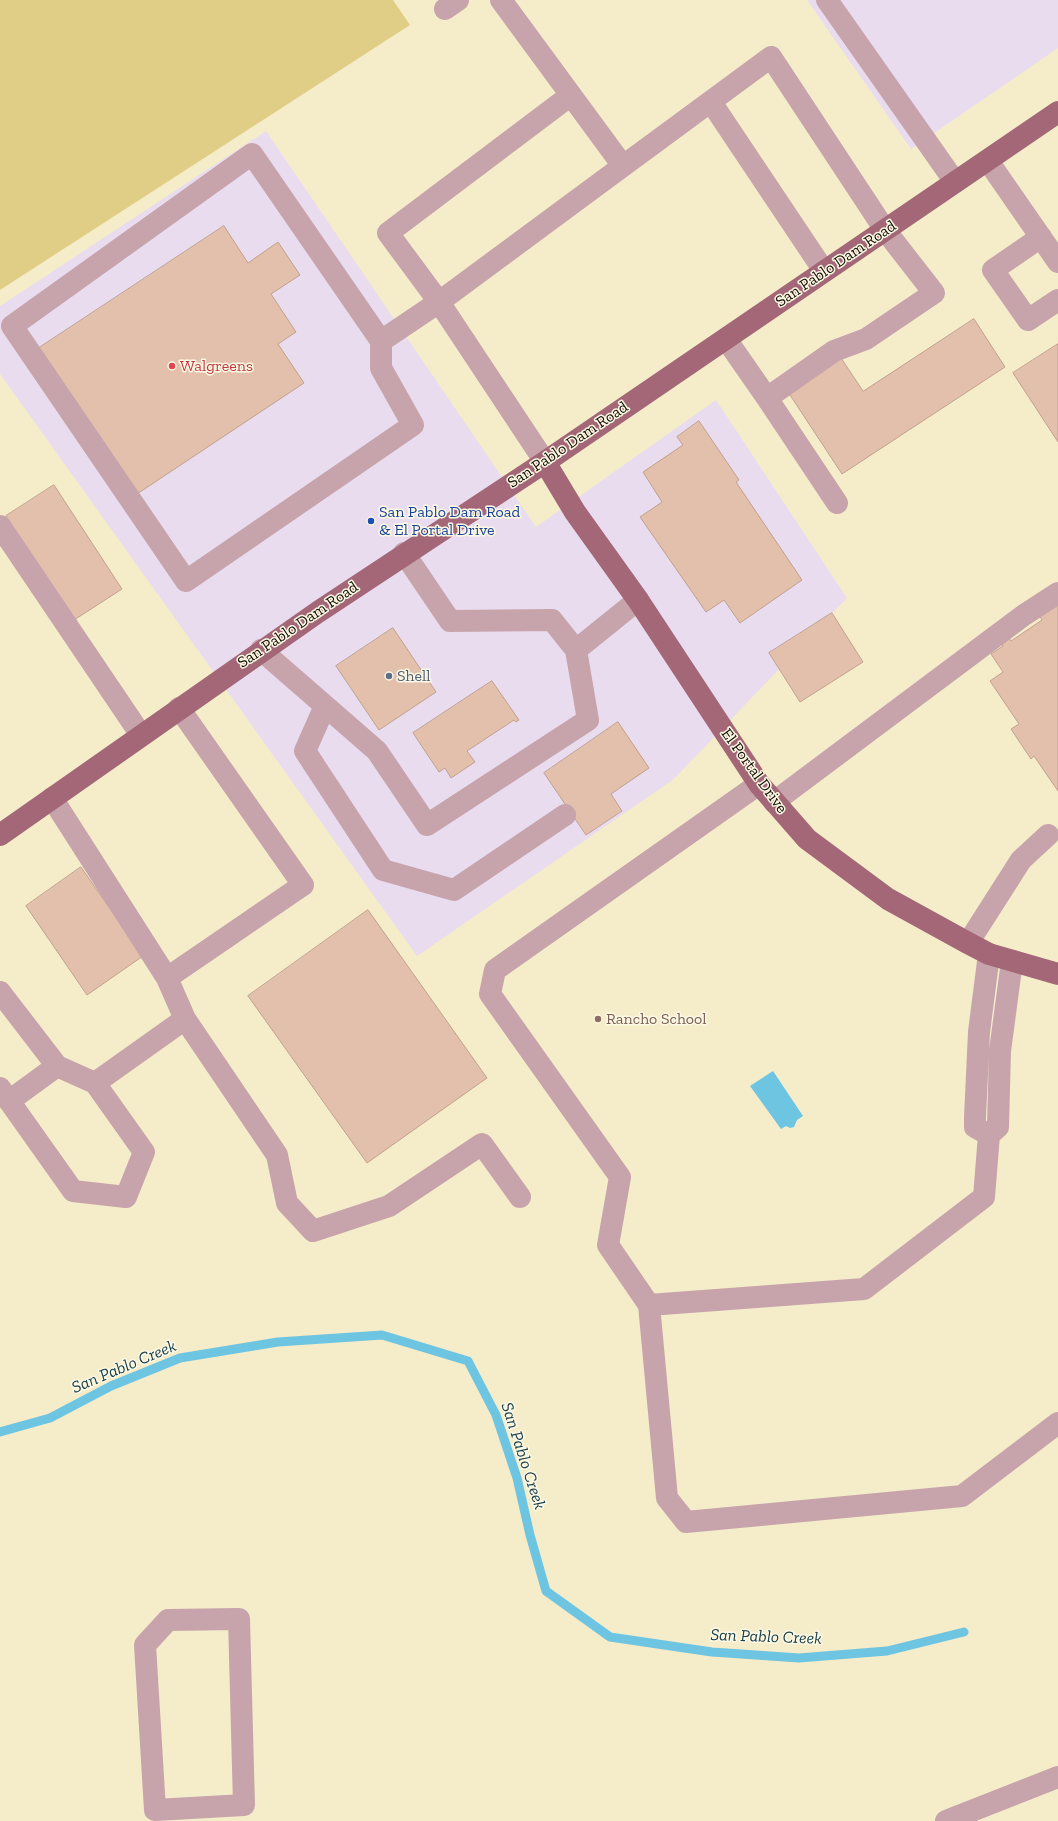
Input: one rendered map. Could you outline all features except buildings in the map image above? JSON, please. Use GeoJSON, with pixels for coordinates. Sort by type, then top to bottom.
{"type":"FeatureCollection","features":[{"type":"Feature","properties":{"kind":"main road","name":"San Pablo Dam Road"},"geometry":{"type":"LineString","coordinates":[[0,835],[262,650],[404,553],[545,462],[1058,112]]}},
{"type":"Feature","properties":{"kind":"main road","name":"El Portal Drive"},"geometry":{"type":"LineString","coordinates":[[545,462],[576,512],[638,600],[759,784],[807,839],[888,899],[968,943],[989,954],[1058,974]]}},
{"type":"Feature","properties":{"kind":"street"},"geometry":{"type":"LineString","coordinates":[[501,0],[623,166]]}},
{"type":"Feature","properties":{"kind":"street"},"geometry":{"type":"LineString","coordinates":[[827,0],[955,182]]}},
{"type":"Feature","properties":{"kind":"street"},"geometry":{"type":"LineString","coordinates":[[381,341],[438,302],[771,57],[885,230],[934,293],[866,339],[834,351],[767,398]]}},
{"type":"Feature","properties":{"kind":"street"},"geometry":{"type":"LineString","coordinates":[[545,462],[438,302],[388,233],[571,94]]}},
{"type":"Feature","properties":{"kind":"street"},"geometry":{"type":"LineString","coordinates":[[710,102],[824,271]]}},
{"type":"Feature","properties":{"kind":"street"},"geometry":{"type":"LineString","coordinates":[[252,154],[381,341],[381,368],[413,425],[186,581],[12,326],[252,154]]}},
{"type":"Feature","properties":{"kind":"street"},"geometry":{"type":"LineString","coordinates":[[988,160],[1058,262]]}},
{"type":"Feature","properties":{"kind":"street"},"geometry":{"type":"LineString","coordinates":[[1042,237],[993,270],[1028,320],[1058,300]]}},
{"type":"Feature","properties":{"kind":"street"},"geometry":{"type":"LineString","coordinates":[[726,339],[837,503]]}},
{"type":"Feature","properties":{"kind":"street"},"geometry":{"type":"LineString","coordinates":[[0,526],[141,734]]}},
{"type":"Feature","properties":{"kind":"street"},"geometry":{"type":"LineString","coordinates":[[262,650],[377,751],[428,824],[588,720],[576,650],[552,620],[450,621],[404,553]]}},
{"type":"Feature","properties":{"kind":"street"},"geometry":{"type":"LineString","coordinates":[[774,802],[1024,615],[1058,593]]}},
{"type":"Feature","properties":{"kind":"street"},"geometry":{"type":"LineString","coordinates":[[576,650],[638,600]]}},
{"type":"Feature","properties":{"kind":"street"},"geometry":{"type":"LineString","coordinates":[[325,706],[305,751],[383,870],[454,890],[565,815]]}},
{"type":"Feature","properties":{"kind":"street"},"geometry":{"type":"LineString","coordinates":[[167,978],[303,885],[179,708]]}},
{"type":"Feature","properties":{"kind":"street"},"geometry":{"type":"LineString","coordinates":[[759,784],[495,970],[490,994],[620,1177],[608,1245],[649,1305],[667,1498],[686,1522],[962,1496],[1058,1423]]}},
{"type":"Feature","properties":{"kind":"street"},"geometry":{"type":"LineString","coordinates":[[52,798],[167,978],[185,1019],[277,1155],[287,1203],[313,1231],[389,1206],[482,1144],[520,1197]]}},
{"type":"Feature","properties":{"kind":"street"},"geometry":{"type":"LineString","coordinates":[[968,943],[1021,860],[1048,835]]}},
{"type":"Feature","properties":{"kind":"street"},"geometry":{"type":"LineString","coordinates":[[988,1135],[975,1128],[975,1117],[979,1032],[989,954]]}},
{"type":"Feature","properties":{"kind":"street"},"geometry":{"type":"LineString","coordinates":[[649,1305],[864,1289],[984,1197],[988,1135],[998,1127],[1000,1051],[1012,961]]}},
{"type":"Feature","properties":{"kind":"street"},"geometry":{"type":"LineString","coordinates":[[0,992],[57,1066],[95,1083],[144,1152],[126,1197],[73,1191],[4,1094],[57,1066]]}},
{"type":"Feature","properties":{"kind":"street"},"geometry":{"type":"LineString","coordinates":[[95,1083],[185,1019]]}},
{"type":"Feature","properties":{"kind":"street"},"geometry":{"type":"LineString","coordinates":[[239,1619],[244,1806],[206,1814],[155,1810],[145,1645],[168,1620],[239,1619]]}},
{"type":"Feature","properties":{"kind":"street"},"geometry":{"type":"LineString","coordinates":[[946,1821],[1058,1777]]}},
{"type":"Feature","properties":{"kind":"shaded area"},"geometry":{"type":"Polygon","coordinates":[[[0,0],[393,0],[410,25],[0,290],[0,0]]]}},
{"type":"Feature","properties":{"kind":"shaded area"},"geometry":{"type":"Polygon","coordinates":[[[807,0],[1058,0],[1058,48],[911,149],[807,0]]]}},
{"type":"Feature","properties":{"kind":"shaded area"},"geometry":{"type":"Polygon","coordinates":[[[266,131],[536,527],[716,400],[847,598],[674,779],[417,956],[0,374],[0,306],[266,131]]]}},
{"type":"Feature","properties":{"kind":"water"},"geometry":{"type":"Polygon","coordinates":[[[773,1071],[803,1116],[797,1120],[794,1127],[790,1128],[786,1126],[781,1129],[750,1086],[773,1071]]]}},
{"type":"Feature","properties":{"kind":"waterway","name":"San Pablo Creek"},"geometry":{"type":"LineString","coordinates":[[0,1432],[50,1418],[111,1386],[180,1358],[278,1342],[382,1335],[468,1361],[496,1415],[517,1478],[530,1535],[546,1591],[610,1637],[712,1652],[799,1658],[887,1651],[964,1632]]}},
{"type":"Feature","properties":{"kind":"place","name":"Walgreens"},"geometry":{"type":"Point","coordinates":[172,366]}},
{"type":"Feature","properties":{"kind":"place","name":"San Pablo Dam Road & El Portal Drive"},"geometry":{"type":"Point","coordinates":[371,521]}},
{"type":"Feature","properties":{"kind":"place","name":"Shell"},"geometry":{"type":"Point","coordinates":[389,676]}},
{"type":"Feature","properties":{"kind":"place","name":"Rancho School"},"geometry":{"type":"Point","coordinates":[598,1019]}}]}
